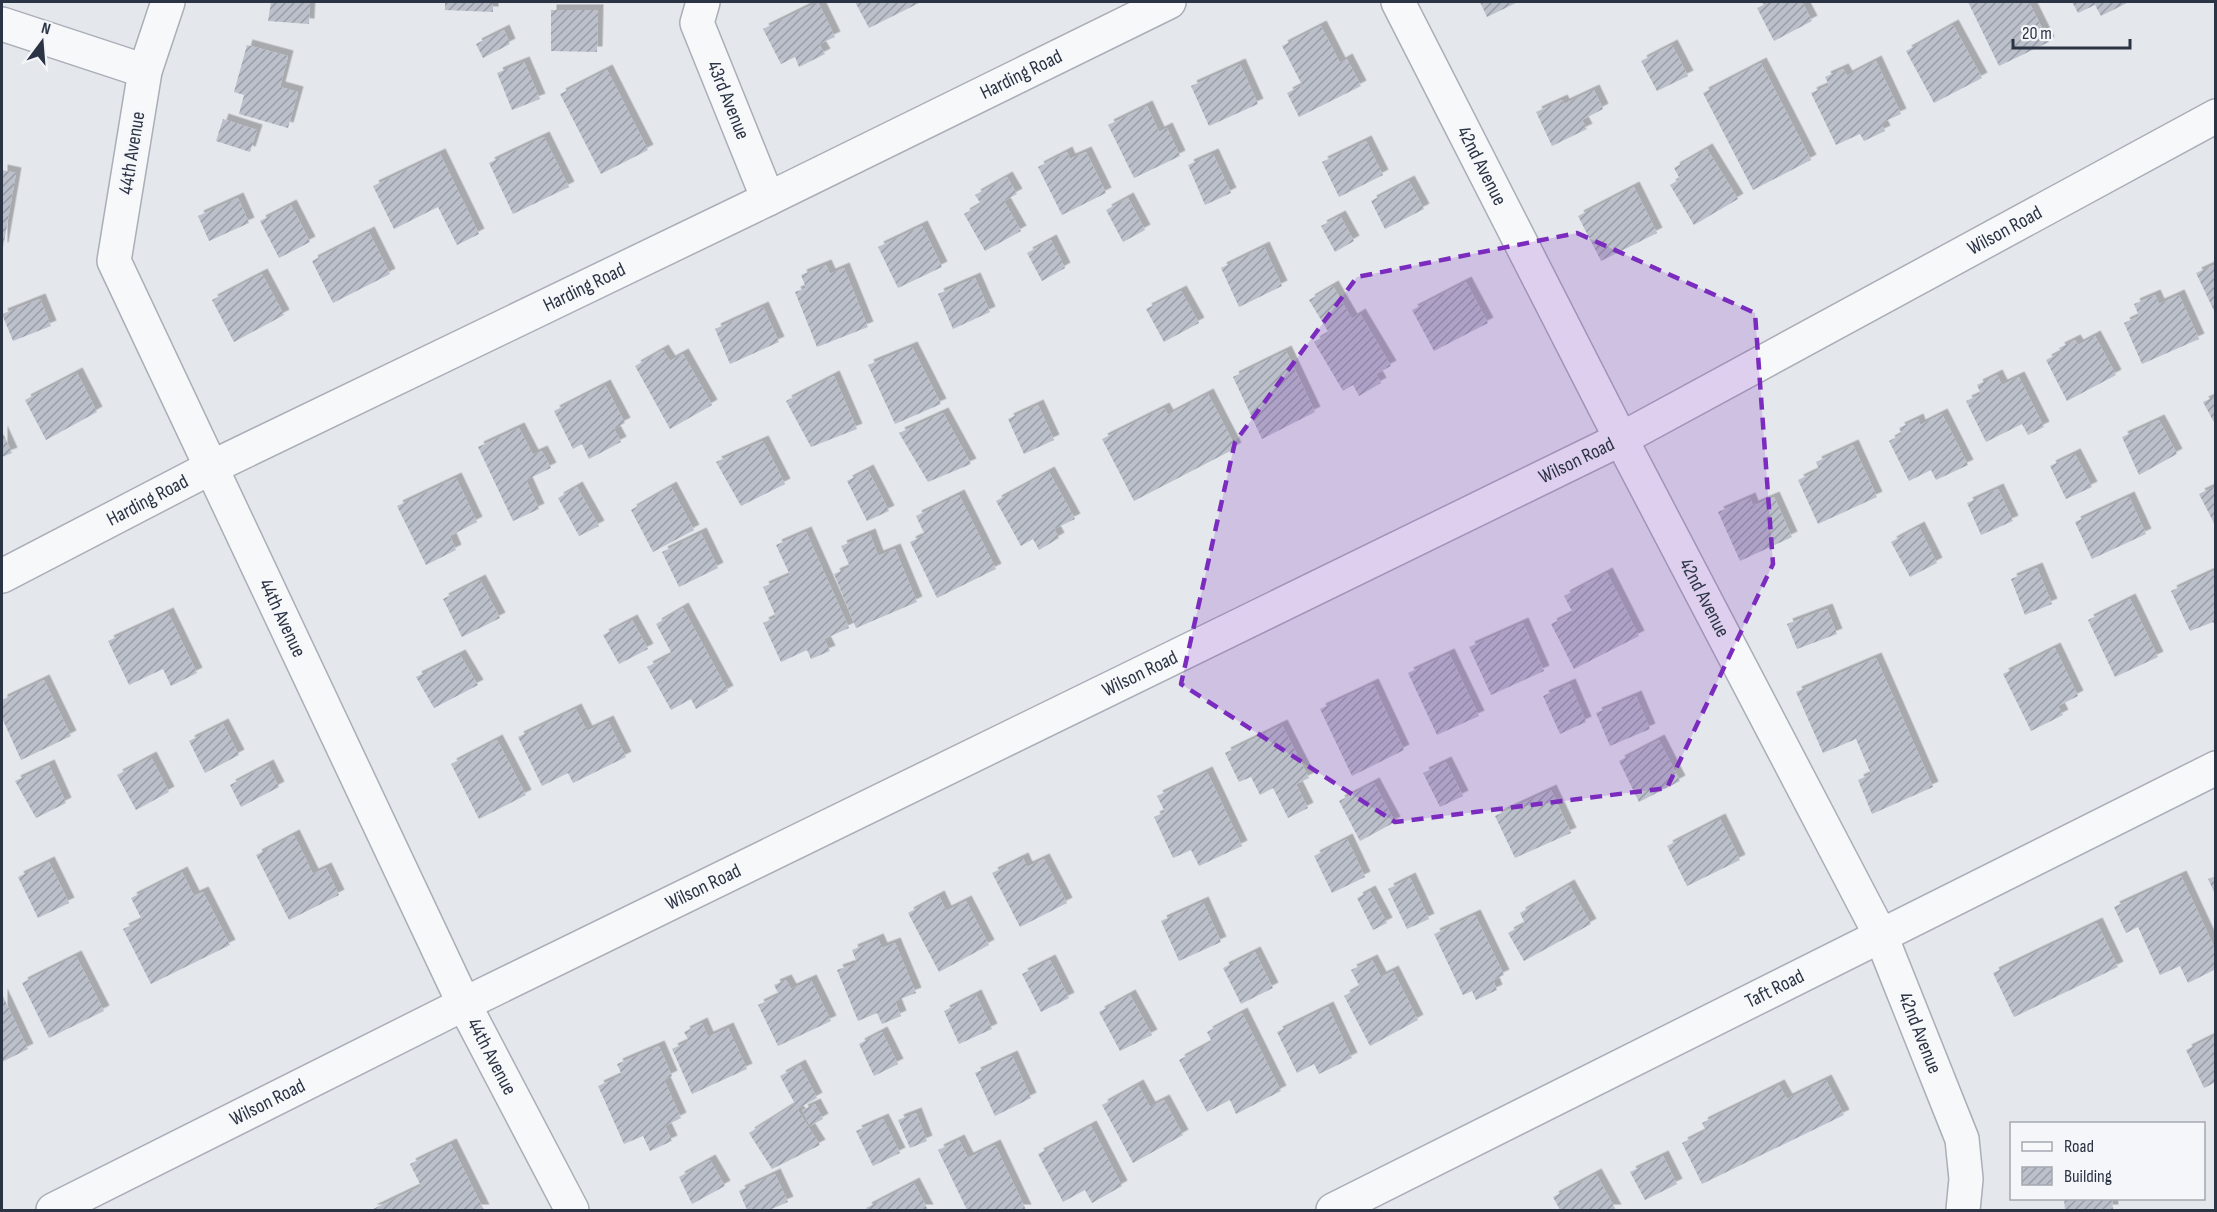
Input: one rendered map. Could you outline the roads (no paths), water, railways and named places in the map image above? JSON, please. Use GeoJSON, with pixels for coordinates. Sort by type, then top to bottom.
{"type":"FeatureCollection","features":[{"type":"Feature","properties":{"kind":"street","name":"44th Avenue"},"geometry":{"type":"LineString","coordinates":[[168,2],[145,71],[114,261],[464,1004],[572,1210]]}},
{"type":"Feature","properties":{"kind":"street","name":"43rd Avenue"},"geometry":{"type":"LineString","coordinates":[[703,2],[697,23],[768,199]]}},
{"type":"Feature","properties":{"kind":"street","name":"Harding Road"},"geometry":{"type":"LineString","coordinates":[[2,576],[210,468],[768,199],[1169,2]]}},
{"type":"Feature","properties":{"kind":"street","name":"42nd Avenue"},"geometry":{"type":"LineString","coordinates":[[1398,2],[1621,439],[1881,936],[1962,1138],[1966,1179],[1963,1210]]}},
{"type":"Feature","properties":{"kind":"street"},"geometry":{"type":"LineString","coordinates":[[2,24],[145,71]]}},
{"type":"Feature","properties":{"kind":"street","name":"Wilson Road"},"geometry":{"type":"LineString","coordinates":[[53,1210],[464,1004],[1621,439],[2216,116]]}},
{"type":"Feature","properties":{"kind":"street","name":"Taft Road"},"geometry":{"type":"LineString","coordinates":[[1333,1210],[2216,768]]}}]}
